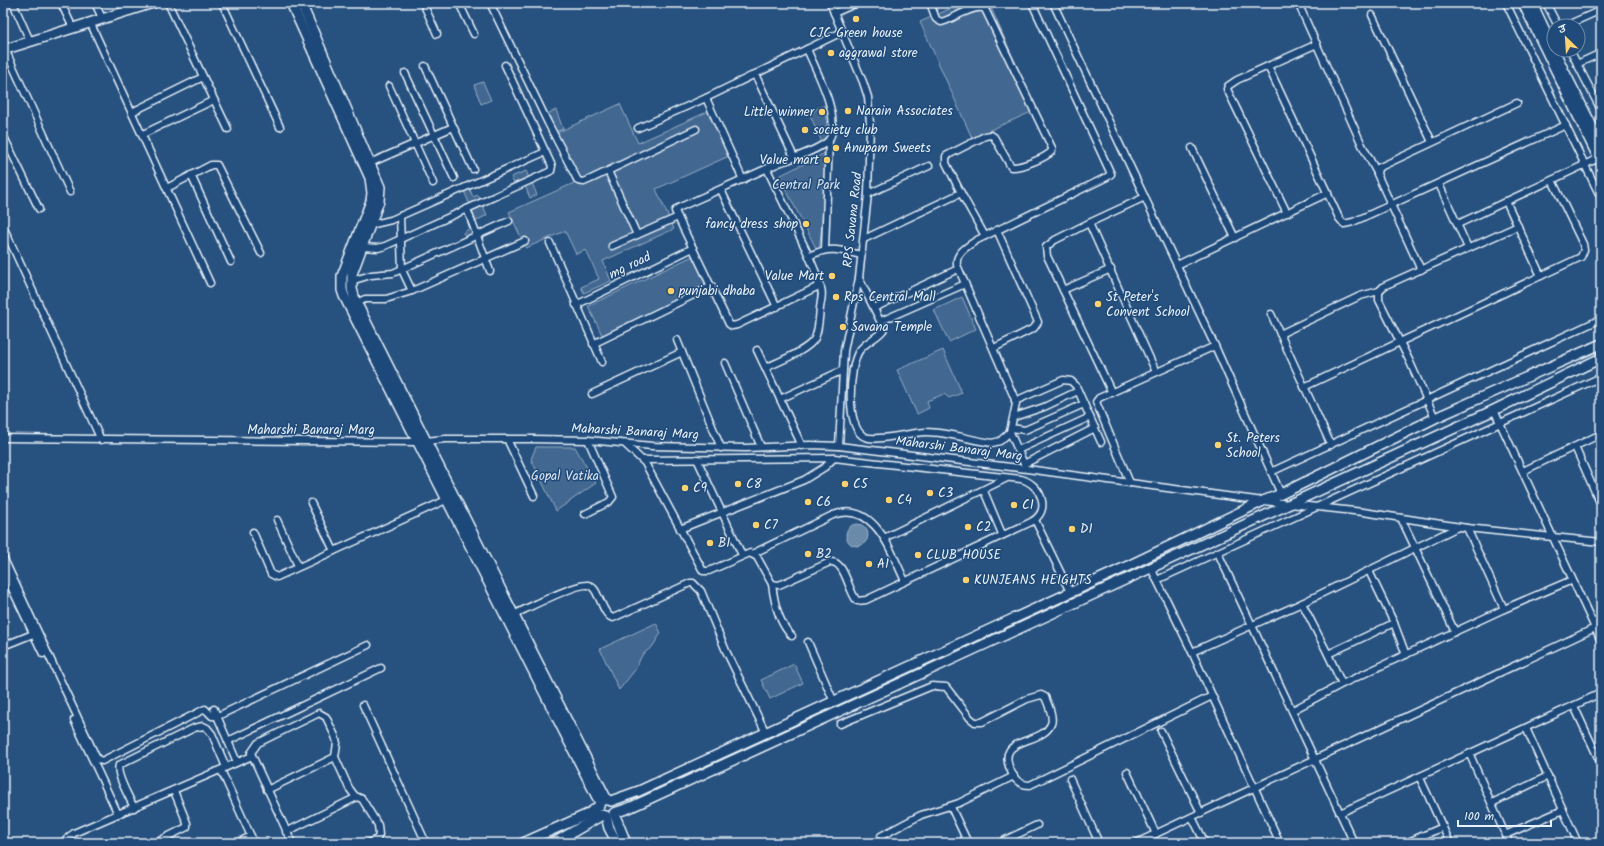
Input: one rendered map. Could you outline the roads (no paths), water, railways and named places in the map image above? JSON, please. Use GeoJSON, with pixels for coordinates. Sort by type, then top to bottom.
{"type":"FeatureCollection","features":[{"type":"Feature","properties":{"kind":"street"},"geometry":{"type":"LineString","coordinates":[[13,3],[30,41]]}},
{"type":"Feature","properties":{"kind":"street"},"geometry":{"type":"LineString","coordinates":[[61,3],[72,28]]}},
{"type":"Feature","properties":{"kind":"street"},"geometry":{"type":"LineString","coordinates":[[95,3],[102,18]]}},
{"type":"Feature","properties":{"kind":"street"},"geometry":{"type":"LineString","coordinates":[[70,192],[4,50],[102,18],[131,6],[153,3]]}},
{"type":"Feature","properties":{"kind":"street"},"geometry":{"type":"LineString","coordinates":[[168,3],[228,129]]}},
{"type":"Feature","properties":{"kind":"street"},"geometry":{"type":"LineString","coordinates":[[222,3],[280,127]]}},
{"type":"Feature","properties":{"kind":"street"},"geometry":{"type":"LineString","coordinates":[[292,3],[366,170],[371,185],[371,201],[342,276],[342,290],[344,296],[514,615],[604,802]]}},
{"type":"Feature","properties":{"kind":"street"},"geometry":{"type":"LineString","coordinates":[[301,3],[370,163],[377,180],[380,194],[352,274],[351,281],[357,303],[421,441],[446,500],[604,802],[615,806],[607,815]]}},
{"type":"Feature","properties":{"kind":"street"},"geometry":{"type":"LineString","coordinates":[[423,3],[437,34]]}},
{"type":"Feature","properties":{"kind":"street"},"geometry":{"type":"LineString","coordinates":[[459,3],[474,34]]}},
{"type":"Feature","properties":{"kind":"street"},"geometry":{"type":"LineString","coordinates":[[490,3],[576,180],[584,182],[696,130]]}},
{"type":"Feature","properties":{"kind":"street","name":"RPS Savana Road"},"geometry":{"type":"LineString","coordinates":[[830,3],[868,97],[870,124],[868,194],[864,239],[859,278],[844,351],[839,446]]}},
{"type":"Feature","properties":{"kind":"street"},"geometry":{"type":"LineString","coordinates":[[834,13],[857,3]]}},
{"type":"Feature","properties":{"kind":"street"},"geometry":{"type":"LineString","coordinates":[[930,3],[936,18],[941,22],[975,8],[982,7],[985,9],[1052,148],[1052,151],[1045,156],[1020,167],[1011,167],[994,137],[991,135],[985,136],[946,156],[946,163],[985,236]]}},
{"type":"Feature","properties":{"kind":"street"},"geometry":{"type":"LineString","coordinates":[[859,278],[884,329],[864,345],[854,361],[851,386],[852,405],[854,421],[862,435],[871,438],[927,432],[992,443],[1000,441],[1011,430],[1015,401],[994,348],[958,269],[958,256],[966,247],[985,236],[1111,174],[1032,3]]}},
{"type":"Feature","properties":{"kind":"street"},"geometry":{"type":"LineString","coordinates":[[1053,3],[1215,346],[1280,494]]}},
{"type":"Feature","properties":{"kind":"street"},"geometry":{"type":"LineString","coordinates":[[1298,3],[1362,145],[1392,204],[1421,270]]}},
{"type":"Feature","properties":{"kind":"street"},"geometry":{"type":"LineString","coordinates":[[1506,3],[1601,198]]}},
{"type":"Feature","properties":{"kind":"street"},"geometry":{"type":"LineString","coordinates":[[1458,224],[1585,165],[1600,160],[1523,3]]}},
{"type":"Feature","properties":{"kind":"street"},"geometry":{"type":"LineString","coordinates":[[1532,3],[1601,144]]}},
{"type":"Feature","properties":{"kind":"street"},"geometry":{"type":"LineString","coordinates":[[1546,3],[1554,18]]}},
{"type":"Feature","properties":{"kind":"street"},"geometry":{"type":"LineString","coordinates":[[1583,18],[1601,10]]}},
{"type":"Feature","properties":{"kind":"street"},"geometry":{"type":"LineString","coordinates":[[1372,14],[1432,142]]}},
{"type":"Feature","properties":{"kind":"street"},"geometry":{"type":"LineString","coordinates":[[90,22],[210,283]]}},
{"type":"Feature","properties":{"kind":"street"},"geometry":{"type":"LineString","coordinates":[[638,128],[706,98],[842,32]]}},
{"type":"Feature","properties":{"kind":"street"},"geometry":{"type":"LineString","coordinates":[[1287,213],[1227,89],[1228,86],[1237,80],[1317,44]]}},
{"type":"Feature","properties":{"kind":"street"},"geometry":{"type":"LineString","coordinates":[[807,49],[829,102],[832,123],[832,134],[829,140],[825,249]]}},
{"type":"Feature","properties":{"kind":"street"},"geometry":{"type":"LineString","coordinates":[[1577,64],[1601,53]]}},
{"type":"Feature","properties":{"kind":"street"},"geometry":{"type":"LineString","coordinates":[[1574,58],[1600,106]]}},
{"type":"Feature","properties":{"kind":"street"},"geometry":{"type":"LineString","coordinates":[[362,247],[378,248],[550,172],[552,166],[505,65]]}},
{"type":"Feature","properties":{"kind":"street"},"geometry":{"type":"LineString","coordinates":[[425,66],[473,169]]}},
{"type":"Feature","properties":{"kind":"street"},"geometry":{"type":"LineString","coordinates":[[1268,66],[1341,222],[1344,224],[1354,222],[1566,125]]}},
{"type":"Feature","properties":{"kind":"street"},"geometry":{"type":"LineString","coordinates":[[405,73],[433,136],[454,178]]}},
{"type":"Feature","properties":{"kind":"street"},"geometry":{"type":"LineString","coordinates":[[755,74],[794,157]]}},
{"type":"Feature","properties":{"kind":"street"},"geometry":{"type":"LineString","coordinates":[[132,112],[203,78]]}},
{"type":"Feature","properties":{"kind":"street"},"geometry":{"type":"LineString","coordinates":[[389,86],[433,183]]}},
{"type":"Feature","properties":{"kind":"street"},"geometry":{"type":"LineString","coordinates":[[706,98],[743,180]]}},
{"type":"Feature","properties":{"kind":"street"},"geometry":{"type":"LineString","coordinates":[[142,134],[214,100]]}},
{"type":"Feature","properties":{"kind":"street"},"geometry":{"type":"LineString","coordinates":[[1376,171],[1380,166],[1517,103]]}},
{"type":"Feature","properties":{"kind":"street"},"geometry":{"type":"LineString","coordinates":[[370,163],[453,127]]}},
{"type":"Feature","properties":{"kind":"street"},"geometry":{"type":"LineString","coordinates":[[3,135],[39,209]]}},
{"type":"Feature","properties":{"kind":"street"},"geometry":{"type":"LineString","coordinates":[[819,284],[817,287],[777,307],[737,326],[732,326],[729,324],[675,211],[678,208],[822,145],[829,140]]}},
{"type":"Feature","properties":{"kind":"street"},"geometry":{"type":"LineString","coordinates":[[1192,148],[1235,238]]}},
{"type":"Feature","properties":{"kind":"street"},"geometry":{"type":"LineString","coordinates":[[370,225],[400,216],[545,152]]}},
{"type":"Feature","properties":{"kind":"street"},"geometry":{"type":"LineString","coordinates":[[167,188],[214,165],[219,167],[260,253]]}},
{"type":"Feature","properties":{"kind":"street"},"geometry":{"type":"LineString","coordinates":[[868,194],[929,166]]}},
{"type":"Feature","properties":{"kind":"street"},"geometry":{"type":"LineString","coordinates":[[766,368],[803,349],[813,341],[817,330],[822,294],[810,256],[767,169]]}},
{"type":"Feature","properties":{"kind":"street"},"geometry":{"type":"LineString","coordinates":[[608,171],[637,235]]}},
{"type":"Feature","properties":{"kind":"street"},"geometry":{"type":"LineString","coordinates":[[191,175],[231,262]]}},
{"type":"Feature","properties":{"kind":"street"},"geometry":{"type":"LineString","coordinates":[[1304,387],[1581,257],[1584,250],[1552,180]]}},
{"type":"Feature","properties":{"kind":"street"},"geometry":{"type":"LineString","coordinates":[[1438,184],[1468,248]]}},
{"type":"Feature","properties":{"kind":"street"},"geometry":{"type":"LineString","coordinates":[[721,190],[777,307]]}},
{"type":"Feature","properties":{"kind":"street"},"geometry":{"type":"LineString","coordinates":[[864,239],[961,193]]}},
{"type":"Feature","properties":{"kind":"street"},"geometry":{"type":"LineString","coordinates":[[1177,266],[1328,194]]}},
{"type":"Feature","properties":{"kind":"street"},"geometry":{"type":"LineString","coordinates":[[1112,393],[1047,256],[1046,247],[1055,240],[1145,197]]}},
{"type":"Feature","properties":{"kind":"street"},"geometry":{"type":"LineString","coordinates":[[1506,201],[1541,276]]}},
{"type":"Feature","properties":{"kind":"street"},"geometry":{"type":"LineString","coordinates":[[467,209],[484,259],[490,271]]}},
{"type":"Feature","properties":{"kind":"street"},"geometry":{"type":"LineString","coordinates":[[400,216],[399,239],[402,270],[412,291]]}},
{"type":"Feature","properties":{"kind":"street"},"geometry":{"type":"LineString","coordinates":[[612,246],[678,217]]}},
{"type":"Feature","properties":{"kind":"street"},"geometry":{"type":"LineString","coordinates":[[351,281],[371,274],[392,273],[402,270],[509,221]]}},
{"type":"Feature","properties":{"kind":"street"},"geometry":{"type":"LineString","coordinates":[[1089,223],[1156,372]]}},
{"type":"Feature","properties":{"kind":"street"},"geometry":{"type":"LineString","coordinates":[[3,226],[101,440]]}},
{"type":"Feature","properties":{"kind":"street"},"geometry":{"type":"LineString","coordinates":[[1280,334],[1360,296],[1379,291],[1384,286],[1518,226]]}},
{"type":"Feature","properties":{"kind":"street"},"geometry":{"type":"LineString","coordinates":[[994,348],[1034,328],[1038,322],[997,230]]}},
{"type":"Feature","properties":{"kind":"street"},"geometry":{"type":"LineString","coordinates":[[357,303],[365,299],[386,299],[412,291],[525,241]]}},
{"type":"Feature","properties":{"kind":"street"},"geometry":{"type":"LineString","coordinates":[[550,243],[602,362]]}},
{"type":"Feature","properties":{"kind":"street","name":"mg road"},"geometry":{"type":"LineString","coordinates":[[576,305],[694,248]]}},
{"type":"Feature","properties":{"kind":"street"},"geometry":{"type":"LineString","coordinates":[[810,256],[825,249],[861,255]]}},
{"type":"Feature","properties":{"kind":"street"},"geometry":{"type":"LineString","coordinates":[[874,308],[958,269]]}},
{"type":"Feature","properties":{"kind":"street"},"geometry":{"type":"LineString","coordinates":[[1063,290],[1111,269]]}},
{"type":"Feature","properties":{"kind":"street"},"geometry":{"type":"LineString","coordinates":[[881,321],[965,284]]}},
{"type":"Feature","properties":{"kind":"street"},"geometry":{"type":"LineString","coordinates":[[593,344],[712,286]]}},
{"type":"Feature","properties":{"kind":"street"},"geometry":{"type":"LineString","coordinates":[[1379,291],[1379,300],[1428,399],[1435,418]]}},
{"type":"Feature","properties":{"kind":"street"},"geometry":{"type":"LineString","coordinates":[[1271,314],[1331,445]]}},
{"type":"Feature","properties":{"kind":"street"},"geometry":{"type":"LineString","coordinates":[[1271,472],[1601,319]]}},
{"type":"Feature","properties":{"kind":"street"},"geometry":{"type":"LineString","coordinates":[[677,340],[721,448]]}},
{"type":"Feature","properties":{"kind":"street"},"geometry":{"type":"LineString","coordinates":[[523,843],[588,814],[604,802],[621,799],[834,702],[1280,494],[1435,418],[1601,344]]}},
{"type":"Feature","properties":{"kind":"street"},"geometry":{"type":"LineString","coordinates":[[1130,483],[1096,405],[1099,398],[1215,346]]}},
{"type":"Feature","properties":{"kind":"street"},"geometry":{"type":"LineString","coordinates":[[757,350],[802,446]]}},
{"type":"Feature","properties":{"kind":"street"},"geometry":{"type":"LineString","coordinates":[[592,394],[682,352]]}},
{"type":"Feature","properties":{"kind":"street"},"geometry":{"type":"LineString","coordinates":[[554,843],[607,815],[629,808],[1494,410],[1601,358]]}},
{"type":"Feature","properties":{"kind":"street"},"geometry":{"type":"LineString","coordinates":[[725,363],[761,447]]}},
{"type":"Feature","properties":{"kind":"street"},"geometry":{"type":"LineString","coordinates":[[780,399],[843,370]]}},
{"type":"Feature","properties":{"kind":"street"},"geometry":{"type":"LineString","coordinates":[[1157,580],[1601,377]]}},
{"type":"Feature","properties":{"kind":"street"},"geometry":{"type":"LineString","coordinates":[[1015,401],[1063,380],[1071,381],[1078,391],[1101,442]]}},
{"type":"Feature","properties":{"kind":"street"},"geometry":{"type":"LineString","coordinates":[[1014,417],[1044,407],[1078,391]]}},
{"type":"Feature","properties":{"kind":"street"},"geometry":{"type":"LineString","coordinates":[[1011,430],[1025,430],[1084,404]]}},
{"type":"Feature","properties":{"kind":"street"},"geometry":{"type":"LineString","coordinates":[[1494,410],[1601,640]]}},
{"type":"Feature","properties":{"kind":"street"},"geometry":{"type":"LineString","coordinates":[[1018,450],[1090,417]]}},
{"type":"Feature","properties":{"kind":"street"},"geometry":{"type":"LineString","coordinates":[[1011,430],[1024,464],[1095,428]]}},
{"type":"Feature","properties":{"kind":"street"},"geometry":{"type":"LineString","coordinates":[[1523,472],[1601,434]]}},
{"type":"Feature","properties":{"kind":"street","name":"Maharshi Banaraj Marg"},"geometry":{"type":"LineString","coordinates":[[3,438],[101,440],[421,441],[507,439],[588,440],[625,444],[721,448],[839,446],[1263,501],[1317,506],[1467,528],[1601,542]]}},
{"type":"Feature","properties":{"kind":"street"},"geometry":{"type":"LineString","coordinates":[[507,439],[534,496]]}},
{"type":"Feature","properties":{"kind":"street"},"geometry":{"type":"LineString","coordinates":[[585,514],[609,502],[614,497],[588,440]]}},
{"type":"Feature","properties":{"kind":"street"},"geometry":{"type":"LineString","coordinates":[[625,444],[643,460],[703,572],[709,571],[742,555],[752,554],[833,515],[844,512],[854,512],[864,516],[880,531],[905,581]]}},
{"type":"Feature","properties":{"kind":"street"},"geometry":{"type":"LineString","coordinates":[[1575,447],[1601,505]]}},
{"type":"Feature","properties":{"kind":"street"},"geometry":{"type":"LineString","coordinates":[[643,460],[834,458],[1026,481],[1036,489],[1042,502],[1043,510],[1036,520],[1002,534],[866,600],[857,601],[853,597],[840,566],[834,561],[783,584],[772,584]]}},
{"type":"Feature","properties":{"kind":"street"},"geometry":{"type":"LineString","coordinates":[[680,529],[721,511],[804,480],[825,467],[834,458]]}},
{"type":"Feature","properties":{"kind":"street"},"geometry":{"type":"LineString","coordinates":[[697,459],[742,555]]}},
{"type":"Feature","properties":{"kind":"street"},"geometry":{"type":"LineString","coordinates":[[884,538],[984,491],[1008,478]]}},
{"type":"Feature","properties":{"kind":"street"},"geometry":{"type":"LineString","coordinates":[[1594,488],[1601,485]]}},
{"type":"Feature","properties":{"kind":"street"},"geometry":{"type":"LineString","coordinates":[[984,491],[1002,534]]}},
{"type":"Feature","properties":{"kind":"street"},"geometry":{"type":"LineString","coordinates":[[253,532],[274,577],[281,576],[298,566],[446,500]]}},
{"type":"Feature","properties":{"kind":"street"},"geometry":{"type":"LineString","coordinates":[[311,503],[334,551]]}},
{"type":"Feature","properties":{"kind":"street"},"geometry":{"type":"LineString","coordinates":[[1401,518],[1455,632]]}},
{"type":"Feature","properties":{"kind":"street"},"geometry":{"type":"LineString","coordinates":[[277,520],[298,566]]}},
{"type":"Feature","properties":{"kind":"street"},"geometry":{"type":"LineString","coordinates":[[1036,520],[1070,592]]}},
{"type":"Feature","properties":{"kind":"street"},"geometry":{"type":"LineString","coordinates":[[1192,652],[1302,603],[1459,526]]}},
{"type":"Feature","properties":{"kind":"street"},"geometry":{"type":"LineString","coordinates":[[1467,528],[1504,609]]}},
{"type":"Feature","properties":{"kind":"street"},"geometry":{"type":"LineString","coordinates":[[1218,553],[1316,759],[1354,843]]}},
{"type":"Feature","properties":{"kind":"street"},"geometry":{"type":"LineString","coordinates":[[752,554],[757,557],[772,584],[776,604],[786,629],[792,636]]}},
{"type":"Feature","properties":{"kind":"street"},"geometry":{"type":"LineString","coordinates":[[3,557],[97,759],[102,761],[205,710],[212,716],[218,716],[368,645]]}},
{"type":"Feature","properties":{"kind":"street"},"geometry":{"type":"LineString","coordinates":[[1150,568],[1192,652],[1280,843]]}},
{"type":"Feature","properties":{"kind":"street"},"geometry":{"type":"LineString","coordinates":[[3,570],[118,814]]}},
{"type":"Feature","properties":{"kind":"street"},"geometry":{"type":"LineString","coordinates":[[1369,571],[1394,623],[1406,655]]}},
{"type":"Feature","properties":{"kind":"street"},"geometry":{"type":"LineString","coordinates":[[1293,710],[1342,684],[1504,609],[1572,580]]}},
{"type":"Feature","properties":{"kind":"street"},"geometry":{"type":"LineString","coordinates":[[514,615],[580,586],[588,585],[593,588],[606,612],[613,618],[690,583],[693,583],[701,591],[726,651],[766,733]]}},
{"type":"Feature","properties":{"kind":"street"},"geometry":{"type":"LineString","coordinates":[[1302,603],[1342,684]]}},
{"type":"Feature","properties":{"kind":"street"},"geometry":{"type":"LineString","coordinates":[[1136,843],[1254,789],[1594,626],[1601,619]]}},
{"type":"Feature","properties":{"kind":"street"},"geometry":{"type":"LineString","coordinates":[[1328,654],[1394,623]]}},
{"type":"Feature","properties":{"kind":"street"},"geometry":{"type":"LineString","coordinates":[[3,646],[33,634]]}},
{"type":"Feature","properties":{"kind":"street"},"geometry":{"type":"LineString","coordinates":[[808,642],[834,702]]}},
{"type":"Feature","properties":{"kind":"street"},"geometry":{"type":"LineString","coordinates":[[228,741],[381,668]]}},
{"type":"Feature","properties":{"kind":"street"},"geometry":{"type":"LineString","coordinates":[[840,724],[932,686],[946,687],[970,718],[975,722],[982,722],[1027,699],[1041,695],[1045,697],[1048,704],[1052,722],[1044,732],[1010,750],[1007,755],[1008,763],[1014,776],[1020,783],[1030,785],[1212,696]]}},
{"type":"Feature","properties":{"kind":"street"},"geometry":{"type":"LineString","coordinates":[[1340,813],[1420,778],[1601,693]]}},
{"type":"Feature","properties":{"kind":"street"},"geometry":{"type":"LineString","coordinates":[[363,705],[426,843]]}},
{"type":"Feature","properties":{"kind":"street"},"geometry":{"type":"LineString","coordinates":[[1574,706],[1601,764]]}},
{"type":"Feature","properties":{"kind":"street"},"geometry":{"type":"LineString","coordinates":[[214,709],[237,762]]}},
{"type":"Feature","properties":{"kind":"street"},"geometry":{"type":"LineString","coordinates":[[292,843],[252,756],[252,749],[258,744],[319,713],[326,717],[335,736],[337,743],[335,757],[349,788],[357,797],[362,799],[378,825],[378,841],[368,843]]}},
{"type":"Feature","properties":{"kind":"street"},"geometry":{"type":"LineString","coordinates":[[134,808],[119,775],[119,765],[194,728],[203,726],[210,731],[254,843]]}},
{"type":"Feature","properties":{"kind":"street"},"geometry":{"type":"LineString","coordinates":[[1526,728],[1578,843]]}},
{"type":"Feature","properties":{"kind":"street"},"geometry":{"type":"LineString","coordinates":[[1161,731],[1201,813]]}},
{"type":"Feature","properties":{"kind":"street"},"geometry":{"type":"LineString","coordinates":[[1470,755],[1509,843]]}},
{"type":"Feature","properties":{"kind":"street"},"geometry":{"type":"LineString","coordinates":[[64,843],[66,838],[74,833],[252,756]]}},
{"type":"Feature","properties":{"kind":"street"},"geometry":{"type":"LineString","coordinates":[[267,790],[335,757]]}},
{"type":"Feature","properties":{"kind":"street"},"geometry":{"type":"LineString","coordinates":[[1127,772],[1156,834]]}},
{"type":"Feature","properties":{"kind":"street"},"geometry":{"type":"LineString","coordinates":[[880,836],[921,815],[951,807],[1014,776]]}},
{"type":"Feature","properties":{"kind":"street"},"geometry":{"type":"LineString","coordinates":[[1492,803],[1548,776]]}},
{"type":"Feature","properties":{"kind":"street"},"geometry":{"type":"LineString","coordinates":[[1420,778],[1450,843]]}},
{"type":"Feature","properties":{"kind":"street"},"geometry":{"type":"LineString","coordinates":[[1070,779],[1099,843]]}},
{"type":"Feature","properties":{"kind":"street"},"geometry":{"type":"LineString","coordinates":[[156,843],[187,827],[187,823],[174,790]]}},
{"type":"Feature","properties":{"kind":"street"},"geometry":{"type":"LineString","coordinates":[[286,832],[357,797]]}},
{"type":"Feature","properties":{"kind":"street"},"geometry":{"type":"LineString","coordinates":[[604,802],[599,811],[607,815],[626,843]]}},
{"type":"Feature","properties":{"kind":"street"},"geometry":{"type":"LineString","coordinates":[[951,807],[968,843]]}},
{"type":"Feature","properties":{"kind":"street"},"geometry":{"type":"LineString","coordinates":[[1505,835],[1563,810]]}},
{"type":"Feature","properties":{"kind":"street"},"geometry":{"type":"LineString","coordinates":[[607,815],[609,828],[617,843]]}},
{"type":"Feature","properties":{"kind":"street"},"geometry":{"type":"LineString","coordinates":[[1192,817],[1205,843]]}},
{"type":"Feature","properties":{"kind":"street"},"geometry":{"type":"LineString","coordinates":[[1000,843],[1037,825]]}},
{"type":"Feature","properties":{"kind":"street"},"geometry":{"type":"LineString","coordinates":[[1406,843],[1442,827]]}},
{"type":"Feature","properties":{"kind":"street"},"geometry":{"type":"LineString","coordinates":[[237,843],[251,836]]}},
{"type":"Feature","properties":{"kind":"place","name":"CJC Green house"},"geometry":{"type":"Point","coordinates":[856,19]}},
{"type":"Feature","properties":{"kind":"place","name":"aggrawal store"},"geometry":{"type":"Point","coordinates":[831,53]}},
{"type":"Feature","properties":{"kind":"place","name":"Narain Associates"},"geometry":{"type":"Point","coordinates":[848,111]}},
{"type":"Feature","properties":{"kind":"place","name":"Little winner"},"geometry":{"type":"Point","coordinates":[822,112]}},
{"type":"Feature","properties":{"kind":"place","name":"society club"},"geometry":{"type":"Point","coordinates":[805,130]}},
{"type":"Feature","properties":{"kind":"place","name":"Anupam Sweets"},"geometry":{"type":"Point","coordinates":[836,148]}},
{"type":"Feature","properties":{"kind":"place","name":"Value mart"},"geometry":{"type":"Point","coordinates":[827,160]}},
{"type":"Feature","properties":{"kind":"place","name":"fancy dress shop"},"geometry":{"type":"Point","coordinates":[806,224]}},
{"type":"Feature","properties":{"kind":"place","name":"Value Mart"},"geometry":{"type":"Point","coordinates":[832,276]}},
{"type":"Feature","properties":{"kind":"place","name":"punjabi dhaba"},"geometry":{"type":"Point","coordinates":[671,291]}},
{"type":"Feature","properties":{"kind":"place","name":"Rps Central Mall"},"geometry":{"type":"Point","coordinates":[836,297]}},
{"type":"Feature","properties":{"kind":"place","name":"St Peter's Convent School"},"geometry":{"type":"Point","coordinates":[1098,304]}},
{"type":"Feature","properties":{"kind":"place","name":"Savana Temple"},"geometry":{"type":"Point","coordinates":[843,327]}},
{"type":"Feature","properties":{"kind":"place","name":"St. Peters School"},"geometry":{"type":"Point","coordinates":[1218,445]}},
{"type":"Feature","properties":{"kind":"place","name":"C8"},"geometry":{"type":"Point","coordinates":[738,484]}},
{"type":"Feature","properties":{"kind":"place","name":"C5"},"geometry":{"type":"Point","coordinates":[845,484]}},
{"type":"Feature","properties":{"kind":"place","name":"C9"},"geometry":{"type":"Point","coordinates":[685,488]}},
{"type":"Feature","properties":{"kind":"place","name":"C3"},"geometry":{"type":"Point","coordinates":[930,493]}},
{"type":"Feature","properties":{"kind":"place","name":"C4"},"geometry":{"type":"Point","coordinates":[889,500]}},
{"type":"Feature","properties":{"kind":"place","name":"C6"},"geometry":{"type":"Point","coordinates":[808,502]}},
{"type":"Feature","properties":{"kind":"place","name":"C1"},"geometry":{"type":"Point","coordinates":[1014,505]}},
{"type":"Feature","properties":{"kind":"place","name":"C7"},"geometry":{"type":"Point","coordinates":[756,525]}},
{"type":"Feature","properties":{"kind":"place","name":"C2"},"geometry":{"type":"Point","coordinates":[968,527]}},
{"type":"Feature","properties":{"kind":"place","name":"D1"},"geometry":{"type":"Point","coordinates":[1072,529]}},
{"type":"Feature","properties":{"kind":"place","name":"B1"},"geometry":{"type":"Point","coordinates":[710,543]}},
{"type":"Feature","properties":{"kind":"place","name":"B2"},"geometry":{"type":"Point","coordinates":[808,554]}},
{"type":"Feature","properties":{"kind":"place","name":"CLUB HOUSE"},"geometry":{"type":"Point","coordinates":[918,555]}},
{"type":"Feature","properties":{"kind":"place","name":"A1"},"geometry":{"type":"Point","coordinates":[869,564]}},
{"type":"Feature","properties":{"kind":"place","name":"KUNJEANS HEIGHTS"},"geometry":{"type":"Point","coordinates":[966,580]}},
{"type":"Feature","properties":{"kind":"park label","name":"Central Park"},"geometry":{"type":"Point","coordinates":[806,185]}},
{"type":"Feature","properties":{"kind":"park label","name":"Gopal Vatika"},"geometry":{"type":"Point","coordinates":[565,476]}}]}
